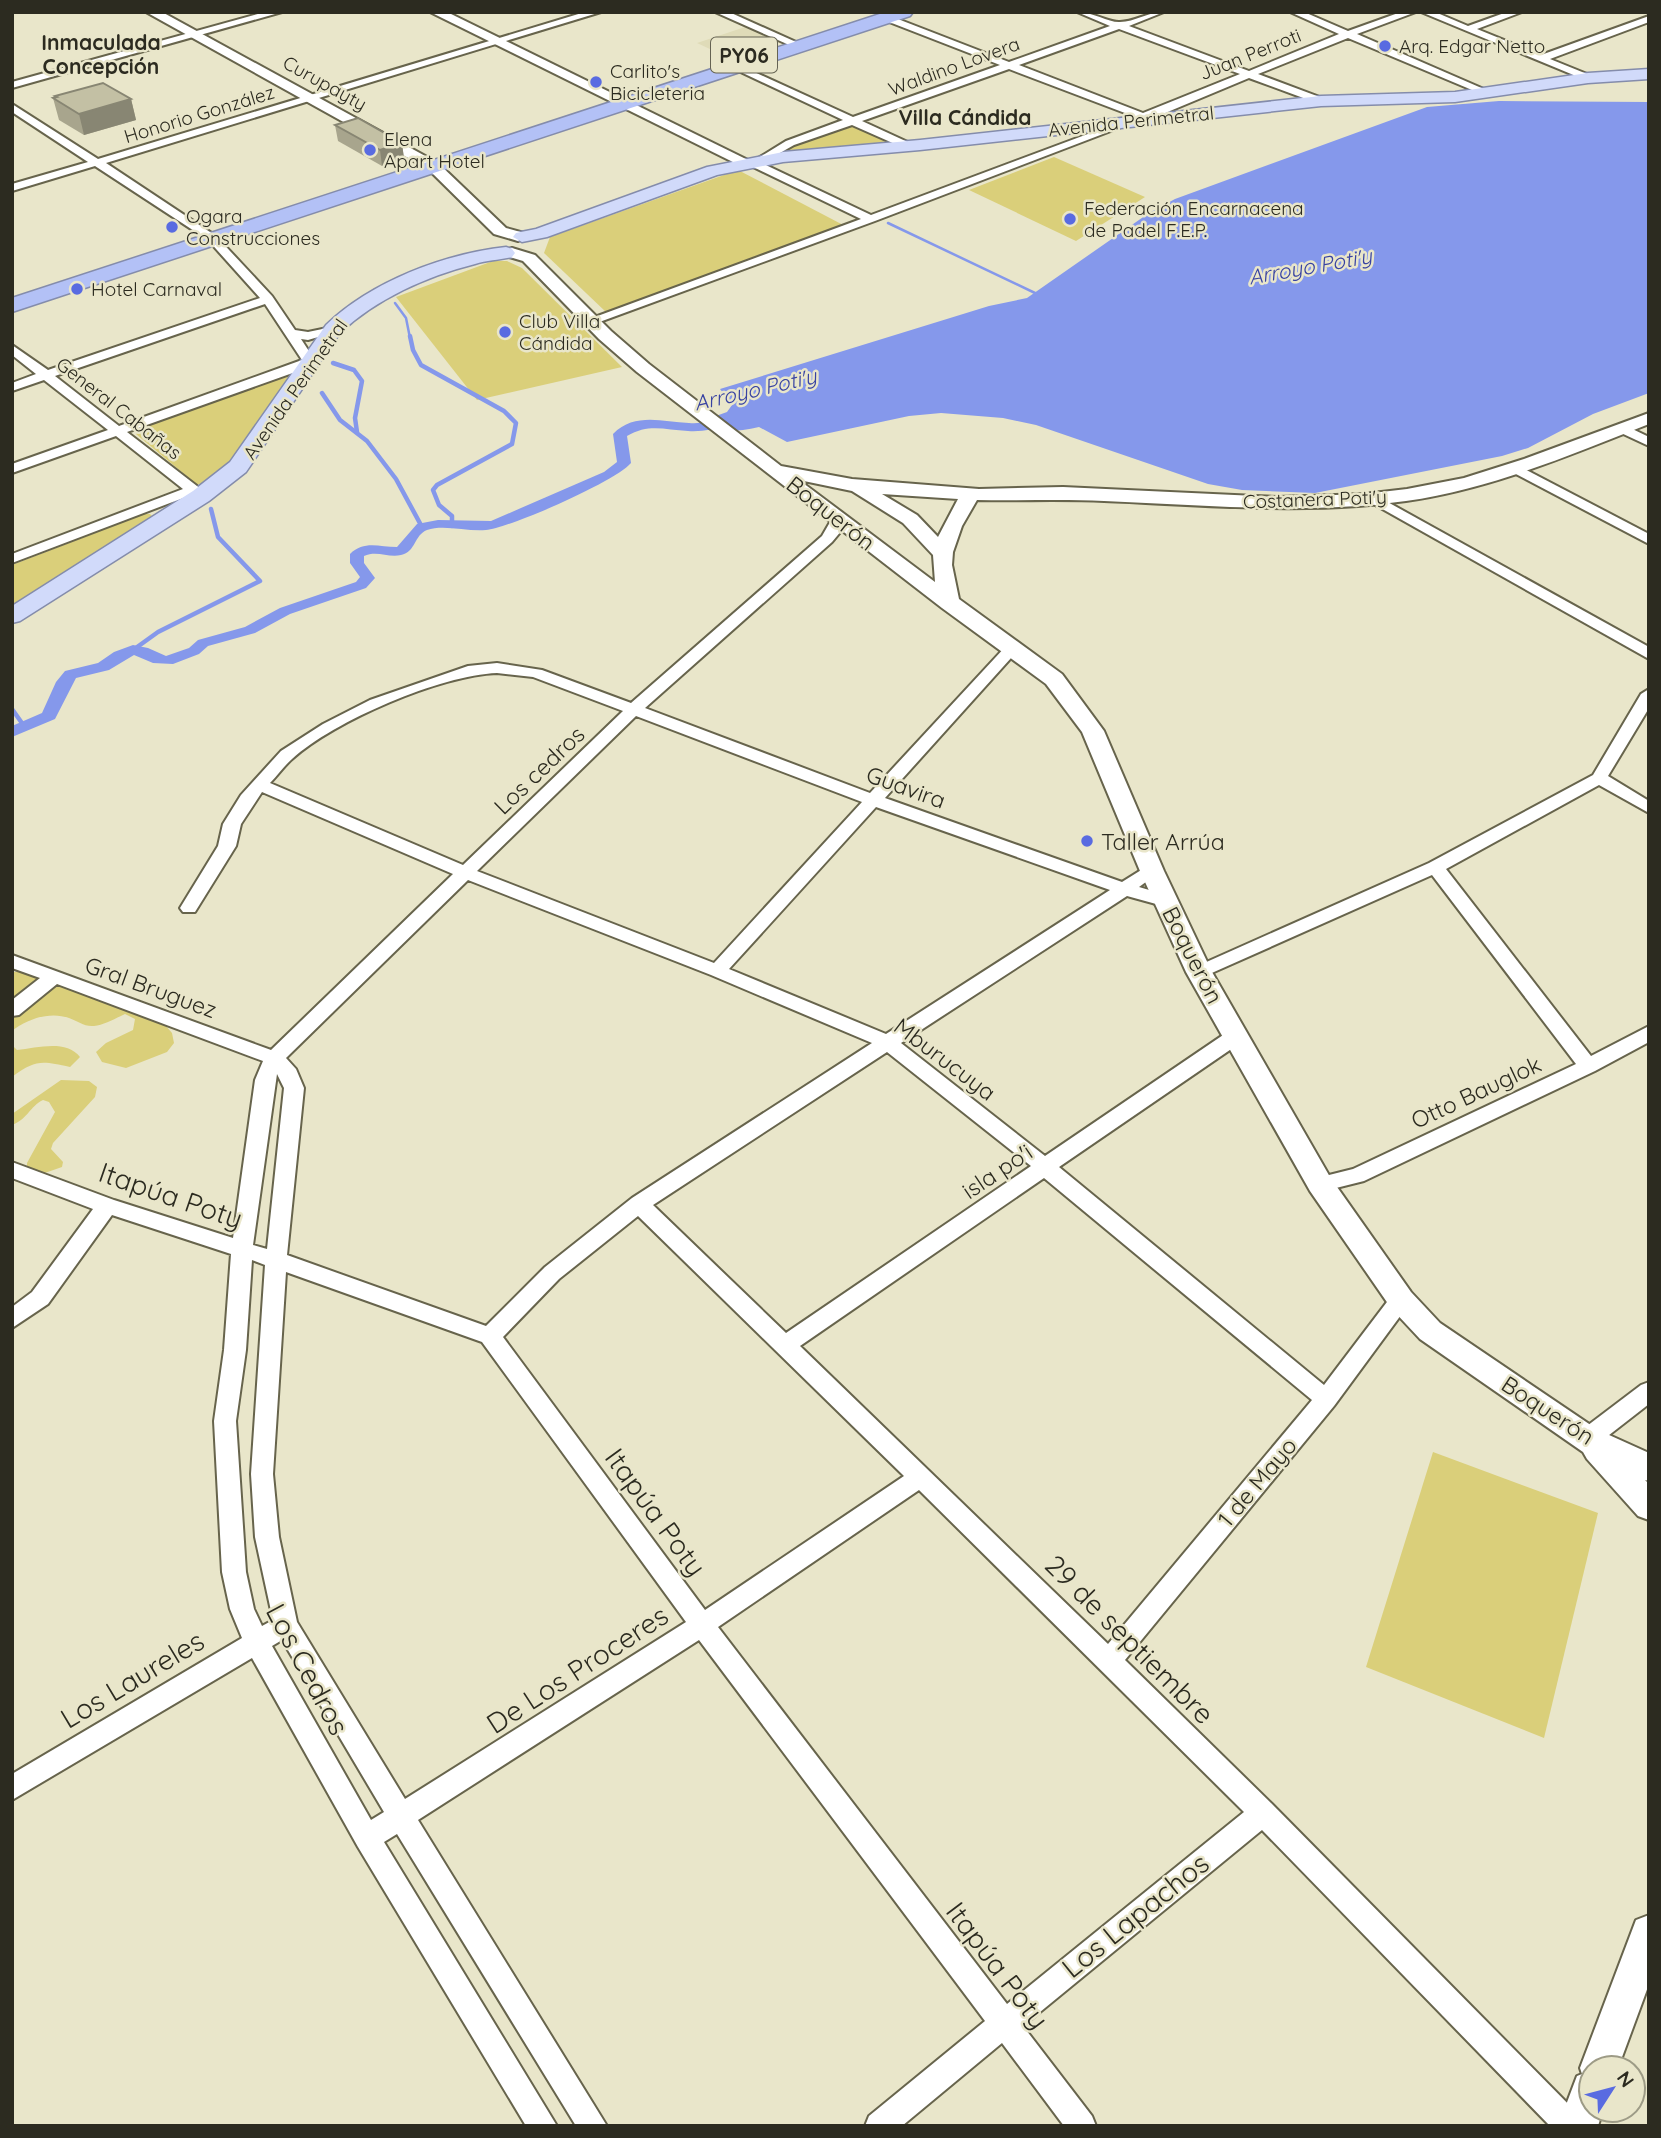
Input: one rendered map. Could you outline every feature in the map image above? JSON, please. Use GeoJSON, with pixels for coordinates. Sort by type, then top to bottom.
{"type":"FeatureCollection","features":[{"type":"Feature","properties":{"kind":"highway","name":"PY06"},"geometry":{"type":"LineString","coordinates":[[12,292],[207,234],[888,14]]}},
{"type":"Feature","properties":{"kind":"highway","name":"PY06"},"geometry":{"type":"LineString","coordinates":[[619,101],[735,67],[793,43]]}},
{"type":"Feature","properties":{"kind":"highway","name":"PY06"},"geometry":{"type":"LineString","coordinates":[[12,304],[207,234]]}},
{"type":"Feature","properties":{"kind":"main road","name":"Avenida Perimetral"},"geometry":{"type":"LineString","coordinates":[[12,615],[248,457],[332,331],[353,310],[378,294],[713,171],[754,161],[1141,119],[1321,101],[1429,99],[1588,78],[1644,74]]}},
{"type":"Feature","properties":{"kind":"street","name":"Curupayty"},"geometry":{"type":"LineString","coordinates":[[152,12],[427,163],[620,349],[738,442]]}},
{"type":"Feature","properties":{"kind":"street"},"geometry":{"type":"LineString","coordinates":[[12,85],[276,12]]}},
{"type":"Feature","properties":{"kind":"street"},"geometry":{"type":"LineString","coordinates":[[436,12],[871,219]]}},
{"type":"Feature","properties":{"kind":"street","name":"Honorio González"},"geometry":{"type":"LineString","coordinates":[[12,188],[596,12]]}},
{"type":"Feature","properties":{"kind":"street"},"geometry":{"type":"LineString","coordinates":[[720,12],[793,43]]}},
{"type":"Feature","properties":{"kind":"street"},"geometry":{"type":"LineString","coordinates":[[1082,12],[1321,101]]}},
{"type":"Feature","properties":{"kind":"street","name":"Waldino Lovera"},"geometry":{"type":"LineString","coordinates":[[754,161],[790,143],[1159,12]]}},
{"type":"Feature","properties":{"kind":"street"},"geometry":{"type":"LineString","coordinates":[[1295,12],[1488,93]]}},
{"type":"Feature","properties":{"kind":"street","name":"Juan Perroti"},"geometry":{"type":"LineString","coordinates":[[590,321],[1141,119],[1249,73],[1410,12]]}},
{"type":"Feature","properties":{"kind":"street"},"geometry":{"type":"LineString","coordinates":[[1426,12],[1588,78]]}},
{"type":"Feature","properties":{"kind":"street"},"geometry":{"type":"LineString","coordinates":[[1468,29],[1517,12]]}},
{"type":"Feature","properties":{"kind":"street"},"geometry":{"type":"LineString","coordinates":[[888,14],[1141,119]]}},
{"type":"Feature","properties":{"kind":"street"},"geometry":{"type":"LineString","coordinates":[[1630,16],[1645,19]]}},
{"type":"Feature","properties":{"kind":"street"},"geometry":{"type":"LineString","coordinates":[[1541,59],[1645,19]]}},
{"type":"Feature","properties":{"kind":"street"},"geometry":{"type":"LineString","coordinates":[[735,67],[908,146]]}},
{"type":"Feature","properties":{"kind":"street"},"geometry":{"type":"LineString","coordinates":[[12,107],[207,234],[268,299],[310,362],[12,469]]}},
{"type":"Feature","properties":{"kind":"street"},"geometry":{"type":"LineString","coordinates":[[12,387],[268,299]]}},
{"type":"Feature","properties":{"kind":"street"},"geometry":{"type":"LineString","coordinates":[[290,333],[308,336],[332,331]]}},
{"type":"Feature","properties":{"kind":"street","name":"General Cabañas"},"geometry":{"type":"LineString","coordinates":[[12,349],[197,493]]}},
{"type":"Feature","properties":{"kind":"street","name":"Costanera Poti'y"},"geometry":{"type":"LineString","coordinates":[[853,486],[970,495],[1060,493],[1260,503],[1375,499],[1410,495],[1517,469],[1649,418]]}},
{"type":"Feature","properties":{"kind":"street"},"geometry":{"type":"LineString","coordinates":[[1624,429],[1649,442]]}},
{"type":"Feature","properties":{"kind":"street","name":"Boquerón"},"geometry":{"type":"LineString","coordinates":[[738,442],[949,604],[1054,680],[1093,731],[1152,871],[1199,972],[1320,1184],[1401,1300],[1430,1331],[1587,1438],[1649,1468]]}},
{"type":"Feature","properties":{"kind":"street"},"geometry":{"type":"LineString","coordinates":[[774,469],[853,486],[885,502],[910,519],[944,555]]}},
{"type":"Feature","properties":{"kind":"street"},"geometry":{"type":"LineString","coordinates":[[1517,469],[1649,540]]}},
{"type":"Feature","properties":{"kind":"street"},"geometry":{"type":"LineString","coordinates":[[12,559],[197,493]]}},
{"type":"Feature","properties":{"kind":"street"},"geometry":{"type":"LineString","coordinates":[[838,520],[856,506],[970,495]]}},
{"type":"Feature","properties":{"kind":"street"},"geometry":{"type":"LineString","coordinates":[[949,604],[948,585],[942,562],[970,495]]}},
{"type":"Feature","properties":{"kind":"street"},"geometry":{"type":"LineString","coordinates":[[863,537],[892,533],[910,519],[948,499]]}},
{"type":"Feature","properties":{"kind":"street"},"geometry":{"type":"LineString","coordinates":[[1375,499],[1649,653]]}},
{"type":"Feature","properties":{"kind":"street","name":"Los cedros"},"geometry":{"type":"LineString","coordinates":[[274,1058],[632,711],[827,539],[835,530],[838,520]]}},
{"type":"Feature","properties":{"kind":"street"},"geometry":{"type":"LineString","coordinates":[[717,971],[1012,648]]}},
{"type":"Feature","properties":{"kind":"street","name":"Guavira"},"geometry":{"type":"LineString","coordinates":[[189,908],[228,846],[232,824],[247,799],[287,755],[329,727],[376,703],[474,669],[497,668],[536,673],[874,800],[1124,889],[1167,901]]}},
{"type":"Feature","properties":{"kind":"street"},"geometry":{"type":"LineString","coordinates":[[1199,972],[1435,867],[1599,778],[1649,695]]}},
{"type":"Feature","properties":{"kind":"street"},"geometry":{"type":"LineString","coordinates":[[1599,778],[1649,808]]}},
{"type":"Feature","properties":{"kind":"street","name":"Mburucuya"},"geometry":{"type":"LineString","coordinates":[[260,785],[466,873],[717,971],[887,1042],[1045,1167],[1326,1399]]}},
{"type":"Feature","properties":{"kind":"street"},"geometry":{"type":"LineString","coordinates":[[1435,867],[1588,1066]]}},
{"type":"Feature","properties":{"kind":"street"},"geometry":{"type":"LineString","coordinates":[[490,1336],[552,1273],[639,1204],[1152,871]]}},
{"type":"Feature","properties":{"kind":"street","name":"Gral Bruguez"},"geometry":{"type":"LineString","coordinates":[[12,961],[274,1058]]}},
{"type":"Feature","properties":{"kind":"street"},"geometry":{"type":"LineString","coordinates":[[12,1010],[54,977]]}},
{"type":"Feature","properties":{"kind":"street","name":"Otto Bauglok"},"geometry":{"type":"LineString","coordinates":[[1320,1184],[1357,1176],[1648,1035]]}},
{"type":"Feature","properties":{"kind":"street","name":"isla po'i"},"geometry":{"type":"LineString","coordinates":[[785,1345],[1236,1036]]}},
{"type":"Feature","properties":{"kind":"street"},"geometry":{"type":"LineString","coordinates":[[274,1058],[289,1074],[294,1088],[276,1260],[262,1474],[267,1537],[286,1625],[593,2126]]}},
{"type":"Feature","properties":{"kind":"street","name":"Los Cedros"},"geometry":{"type":"LineString","coordinates":[[274,1058],[265,1080],[242,1251],[225,1421],[225,1461],[233,1572],[242,1609],[256,1641],[367,1838],[543,2126]]}},
{"type":"Feature","properties":{"kind":"street","name":"Itapúa Poty"},"geometry":{"type":"LineString","coordinates":[[12,1170],[107,1206],[276,1260],[490,1336],[702,1625],[1082,2126]]}},
{"type":"Feature","properties":{"kind":"street","name":"29 de septiembre"},"geometry":{"type":"LineString","coordinates":[[639,1204],[922,1476],[1109,1661],[1570,2126]]}},
{"type":"Feature","properties":{"kind":"street"},"geometry":{"type":"LineString","coordinates":[[12,1319],[40,1297],[107,1206]]}},
{"type":"Feature","properties":{"kind":"street","name":"1 de Mayo"},"geometry":{"type":"LineString","coordinates":[[1109,1661],[1326,1399],[1401,1300]]}},
{"type":"Feature","properties":{"kind":"street"},"geometry":{"type":"LineString","coordinates":[[1649,1391],[1587,1438],[1649,1506]]}},
{"type":"Feature","properties":{"kind":"street","name":"De Los Proceres"},"geometry":{"type":"LineString","coordinates":[[367,1838],[702,1625],[922,1476]]}},
{"type":"Feature","properties":{"kind":"street","name":"Los Laureles"},"geometry":{"type":"LineString","coordinates":[[12,1788],[286,1625]]}},
{"type":"Feature","properties":{"kind":"street","name":"Los Lapachos"},"geometry":{"type":"LineString","coordinates":[[879,2126],[1004,2021],[1262,1813]]}},
{"type":"Feature","properties":{"kind":"street"},"geometry":{"type":"LineString","coordinates":[[1604,2054],[1649,1933]]}},
{"type":"Feature","properties":{"kind":"shaded area"},"geometry":{"type":"Polygon","coordinates":[[[751,25],[783,38],[725,56],[697,43],[751,25]]]}},
{"type":"Feature","properties":{"kind":"shaded area"},"geometry":{"type":"Polygon","coordinates":[[[854,126],[893,144],[788,152],[785,149],[854,126]]]}},
{"type":"Feature","properties":{"kind":"shaded area","name":"Federación Encarnacena de Padel F.E.P."},"geometry":{"type":"Polygon","coordinates":[[[1054,157],[1145,197],[1076,241],[969,190],[1054,157]]]}},
{"type":"Feature","properties":{"kind":"shaded area"},"geometry":{"type":"Polygon","coordinates":[[[738,170],[847,227],[607,313],[544,253],[550,237],[738,170]]]}},
{"type":"Feature","properties":{"kind":"shaded area","name":"Club Villa Cándida"},"geometry":{"type":"Polygon","coordinates":[[[493,261],[507,261],[522,268],[622,367],[477,400],[396,297],[493,261]]]}},
{"type":"Feature","properties":{"kind":"shaded area"},"geometry":{"type":"Polygon","coordinates":[[[292,374],[244,452],[205,485],[196,484],[136,434],[141,427],[292,374]]]}},
{"type":"Feature","properties":{"kind":"shaded area"},"geometry":{"type":"Polygon","coordinates":[[[144,514],[153,517],[12,607],[12,565],[144,514]]]}},
{"type":"Feature","properties":{"kind":"shaded area"},"geometry":{"type":"Polygon","coordinates":[[[12,972],[31,972],[159,1018],[172,1033],[174,1043],[167,1052],[126,1068],[102,1062],[96,1052],[106,1043],[133,1030],[135,1019],[125,1014],[94,1026],[62,1016],[47,1016],[25,1023],[12,1031],[12,972]]]}},
{"type":"Feature","properties":{"kind":"shaded area"},"geometry":{"type":"Polygon","coordinates":[[[12,1045],[17,1050],[59,1046],[74,1051],[80,1057],[70,1067],[34,1064],[12,1077],[12,1045]]]}},
{"type":"Feature","properties":{"kind":"shaded area"},"geometry":{"type":"Polygon","coordinates":[[[61,1080],[89,1081],[97,1087],[95,1097],[53,1143],[51,1149],[63,1162],[62,1167],[39,1175],[27,1169],[27,1163],[55,1112],[49,1102],[43,1100],[12,1125],[12,1114],[61,1080]]]}},
{"type":"Feature","properties":{"kind":"shaded area"},"geometry":{"type":"Polygon","coordinates":[[[1433,1452],[1598,1513],[1544,1738],[1366,1667],[1433,1452]]]}},
{"type":"Feature","properties":{"kind":"water"},"geometry":{"type":"Polygon","coordinates":[[[1499,101],[1649,102],[1649,393],[1593,414],[1528,448],[1502,456],[1315,493],[1242,490],[1208,484],[1036,425],[1003,418],[941,413],[909,416],[787,442],[759,427],[729,431],[699,428],[702,421],[727,412],[732,405],[720,389],[989,306],[1027,298],[1149,213],[1175,199],[1427,107],[1499,101]]]}},
{"type":"Feature","properties":{"kind":"building"},"geometry":{"type":"Polygon","coordinates":[[[103,83],[131,99],[79,114],[53,98],[57,97],[55,96],[103,83]]]}},
{"type":"Feature","properties":{"kind":"building"},"geometry":{"type":"Polygon","coordinates":[[[358,118],[402,143],[380,150],[335,125],[358,118]]]}},
{"type":"Feature","properties":{"kind":"waterway"},"geometry":{"type":"LineString","coordinates":[[888,223],[1035,293]]}},
{"type":"Feature","properties":{"kind":"waterway"},"geometry":{"type":"LineString","coordinates":[[395,303],[406,318],[410,338]]}},
{"type":"Feature","properties":{"kind":"waterway"},"geometry":{"type":"LineString","coordinates":[[410,336],[413,350],[421,365],[504,411],[516,423],[512,444],[437,485],[433,490],[439,505],[452,516],[452,526]]}},
{"type":"Feature","properties":{"kind":"waterway"},"geometry":{"type":"LineString","coordinates":[[333,363],[354,370],[362,381],[355,418],[357,432]]}},
{"type":"Feature","properties":{"kind":"waterway"},"geometry":{"type":"LineString","coordinates":[[322,393],[340,420],[367,441],[396,479],[422,527]]}},
{"type":"Feature","properties":{"kind":"waterway","name":"Arroyo Poti'y"},"geometry":{"type":"LineString","coordinates":[[12,732],[49,716],[64,682],[71,674],[103,667],[119,655],[133,650],[143,651],[158,660],[167,661],[194,651],[203,643],[250,630],[285,611],[361,585],[368,578],[357,563],[357,554],[364,550],[376,548],[400,551],[406,547],[418,529],[430,525],[494,525],[609,475],[624,463],[620,434],[632,427],[662,423],[690,428],[723,422]]}},
{"type":"Feature","properties":{"kind":"waterway"},"geometry":{"type":"LineString","coordinates":[[133,650],[158,632],[260,581],[218,537],[211,509]]}},
{"type":"Feature","properties":{"kind":"waterway"},"geometry":{"type":"LineString","coordinates":[[12,709],[24,726]]}},
{"type":"Feature","properties":{"kind":"place","name":"Arq. Edgar Netto"},"geometry":{"type":"Point","coordinates":[1385,46]}},
{"type":"Feature","properties":{"kind":"place","name":"Carlito's Bicicleteria"},"geometry":{"type":"Point","coordinates":[596,82]}},
{"type":"Feature","properties":{"kind":"place","name":"Elena Apart Hotel"},"geometry":{"type":"Point","coordinates":[370,150]}},
{"type":"Feature","properties":{"kind":"place","name":"Federación Encarnacena de Padel F.E.P."},"geometry":{"type":"Point","coordinates":[1070,219]}},
{"type":"Feature","properties":{"kind":"place","name":"Ogara Construcciones"},"geometry":{"type":"Point","coordinates":[172,227]}},
{"type":"Feature","properties":{"kind":"place","name":"Hotel Carnaval"},"geometry":{"type":"Point","coordinates":[77,289]}},
{"type":"Feature","properties":{"kind":"place","name":"Club Villa Cándida"},"geometry":{"type":"Point","coordinates":[505,332]}},
{"type":"Feature","properties":{"kind":"place","name":"Taller Arrúa"},"geometry":{"type":"Point","coordinates":[1087,841]}},
{"type":"Feature","properties":{"kind":"district","name":"Inmaculada Concepción"},"geometry":{"type":"Point","coordinates":[101,54]}},
{"type":"Feature","properties":{"kind":"district","name":"Villa Cándida"},"geometry":{"type":"Point","coordinates":[965,117]}}]}
